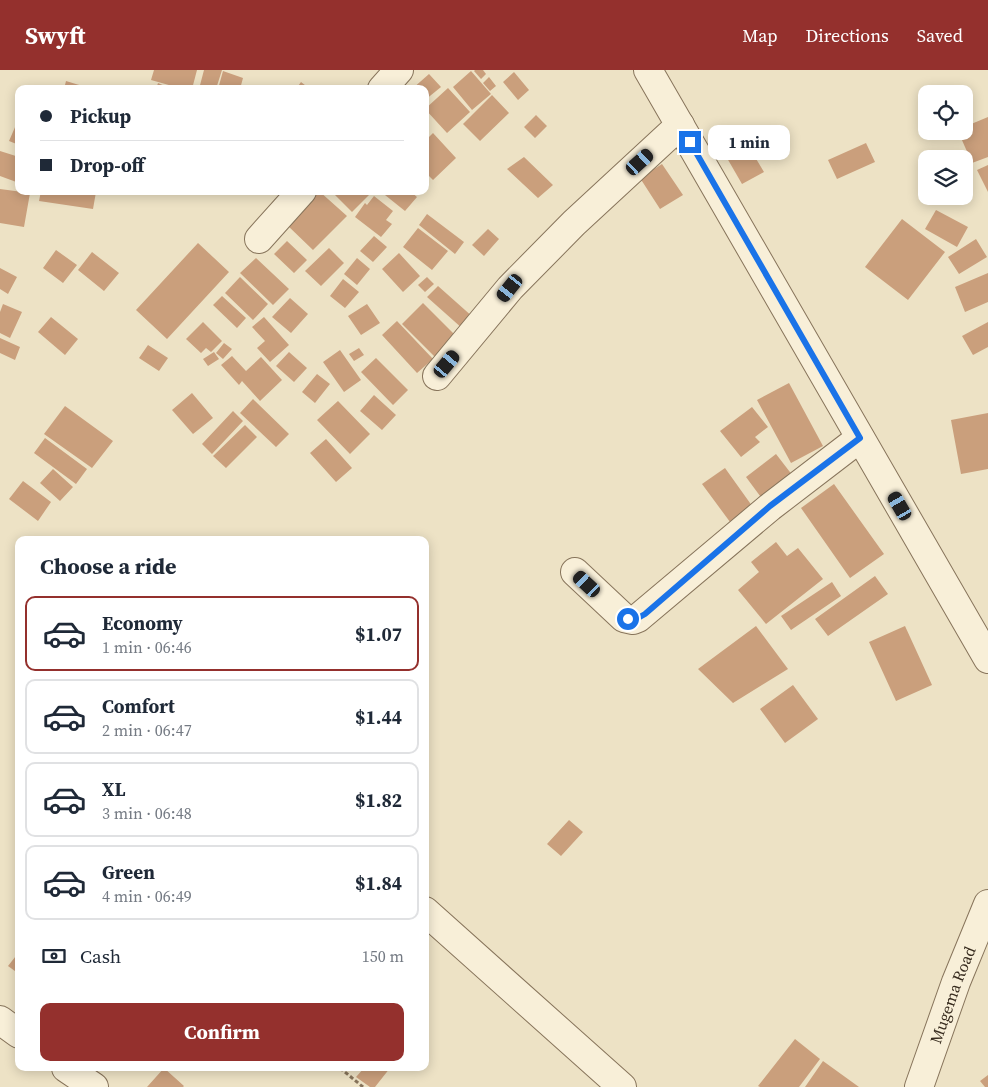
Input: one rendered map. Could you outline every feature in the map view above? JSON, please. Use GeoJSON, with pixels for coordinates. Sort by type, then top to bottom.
{"type":"FeatureCollection","features":[{"type":"Feature","properties":{"kind":"street"},"geometry":{"type":"LineString","coordinates":[[386,85],[399,70]]}},
{"type":"Feature","properties":{"kind":"street"},"geometry":{"type":"LineString","coordinates":[[648,70],[988,659]]}},
{"type":"Feature","properties":{"kind":"street"},"geometry":{"type":"LineString","coordinates":[[437,376],[510,288],[574,223],[680,125]]}},
{"type":"Feature","properties":{"kind":"street"},"geometry":{"type":"LineString","coordinates":[[259,239],[298,195]]}},
{"type":"Feature","properties":{"kind":"street"},"geometry":{"type":"LineString","coordinates":[[575,572],[624,618],[633,620],[638,618],[770,506],[860,438]]}},
{"type":"Feature","properties":{"kind":"street","name":"Mugema Road"},"geometry":{"type":"LineString","coordinates":[[919,1087],[956,982],[988,904]]}},
{"type":"Feature","properties":{"kind":"street"},"geometry":{"type":"LineString","coordinates":[[429,915],[622,1087]]}},
{"type":"Feature","properties":{"kind":"street"},"geometry":{"type":"LineString","coordinates":[[0,1020],[15,1031]]}},
{"type":"Feature","properties":{"kind":"street"},"geometry":{"type":"LineString","coordinates":[[70,1071],[94,1087]]}},
{"type":"Feature","properties":{"kind":"path"},"geometry":{"type":"LineString","coordinates":[[344,1071],[363,1087]]}},
{"type":"Feature","properties":{"kind":"building"},"geometry":{"type":"Polygon","coordinates":[[[154,70],[197,70],[193,85],[169,85],[151,80],[154,70]]]}},
{"type":"Feature","properties":{"kind":"building"},"geometry":{"type":"Polygon","coordinates":[[[204,70],[222,70],[217,85],[200,85],[204,70]]]}},
{"type":"Feature","properties":{"kind":"building"},"geometry":{"type":"Polygon","coordinates":[[[475,70],[483,70],[486,74],[481,79],[475,70]]]}},
{"type":"Feature","properties":{"kind":"building"},"geometry":{"type":"Polygon","coordinates":[[[223,71],[243,78],[241,85],[219,85],[223,71]]]}},
{"type":"Feature","properties":{"kind":"building"},"geometry":{"type":"Polygon","coordinates":[[[471,71],[491,94],[472,110],[453,87],[471,71]]]}},
{"type":"Feature","properties":{"kind":"building"},"geometry":{"type":"Polygon","coordinates":[[[514,72],[529,90],[518,100],[503,82],[514,72]]]}},
{"type":"Feature","properties":{"kind":"building"},"geometry":{"type":"Polygon","coordinates":[[[429,74],[441,87],[429,97],[429,85],[417,85],[429,74]]]}},
{"type":"Feature","properties":{"kind":"building"},"geometry":{"type":"Polygon","coordinates":[[[489,77],[496,86],[490,91],[483,83],[489,77]]]}},
{"type":"Feature","properties":{"kind":"building"},"geometry":{"type":"Polygon","coordinates":[[[66,81],[79,85],[65,85],[66,81]]]}},
{"type":"Feature","properties":{"kind":"building"},"geometry":{"type":"Polygon","coordinates":[[[448,88],[470,112],[447,133],[429,113],[429,105],[448,88]]]}},
{"type":"Feature","properties":{"kind":"building"},"geometry":{"type":"Polygon","coordinates":[[[492,95],[509,113],[480,141],[463,124],[492,95]]]}},
{"type":"Feature","properties":{"kind":"building"},"geometry":{"type":"Polygon","coordinates":[[[536,115],[547,126],[535,138],[524,127],[536,115]]]}},
{"type":"Feature","properties":{"kind":"building"},"geometry":{"type":"Polygon","coordinates":[[[988,117],[988,157],[973,163],[973,150],[966,150],[962,140],[973,140],[973,123],[988,117]]]}},
{"type":"Feature","properties":{"kind":"building"},"geometry":{"type":"Polygon","coordinates":[[[15,127],[15,143],[9,141],[15,127]]]}},
{"type":"Feature","properties":{"kind":"building"},"geometry":{"type":"Polygon","coordinates":[[[737,127],[764,172],[742,184],[716,139],[737,127]]]}},
{"type":"Feature","properties":{"kind":"building"},"geometry":{"type":"Polygon","coordinates":[[[433,133],[456,158],[433,180],[429,176],[429,137],[433,133]]]}},
{"type":"Feature","properties":{"kind":"building"},"geometry":{"type":"Polygon","coordinates":[[[866,143],[875,162],[837,179],[828,160],[866,143]]]}},
{"type":"Feature","properties":{"kind":"building"},"geometry":{"type":"Polygon","coordinates":[[[0,151],[15,156],[15,182],[0,176],[0,151]]]}},
{"type":"Feature","properties":{"kind":"building"},"geometry":{"type":"Polygon","coordinates":[[[524,157],[553,185],[538,198],[507,169],[524,157]]]}},
{"type":"Feature","properties":{"kind":"building"},"geometry":{"type":"Polygon","coordinates":[[[662,164],[683,195],[660,209],[640,178],[662,164]]]}},
{"type":"Feature","properties":{"kind":"building"},"geometry":{"type":"Polygon","coordinates":[[[988,165],[988,192],[977,170],[988,165]]]}},
{"type":"Feature","properties":{"kind":"building"},"geometry":{"type":"Polygon","coordinates":[[[0,189],[15,191],[15,195],[30,195],[24,227],[0,223],[0,189]]]}},
{"type":"Feature","properties":{"kind":"building"},"geometry":{"type":"Polygon","coordinates":[[[40,195],[95,195],[93,209],[39,201],[40,195]]]}},
{"type":"Feature","properties":{"kind":"building"},"geometry":{"type":"Polygon","coordinates":[[[315,195],[323,195],[347,216],[313,250],[286,224],[315,195]]]}},
{"type":"Feature","properties":{"kind":"building"},"geometry":{"type":"Polygon","coordinates":[[[335,195],[369,195],[352,212],[335,195]]]}},
{"type":"Feature","properties":{"kind":"building"},"geometry":{"type":"Polygon","coordinates":[[[385,195],[415,195],[417,197],[405,211],[385,195]]]}},
{"type":"Feature","properties":{"kind":"building"},"geometry":{"type":"Polygon","coordinates":[[[374,196],[393,211],[386,220],[392,224],[381,237],[355,217],[365,203],[367,205],[374,196]]]}},
{"type":"Feature","properties":{"kind":"building"},"geometry":{"type":"Polygon","coordinates":[[[936,210],[968,227],[957,247],[925,229],[936,210]]]}},
{"type":"Feature","properties":{"kind":"building"},"geometry":{"type":"Polygon","coordinates":[[[427,214],[464,242],[455,254],[419,225],[427,214]]]}},
{"type":"Feature","properties":{"kind":"building"},"geometry":{"type":"Polygon","coordinates":[[[902,219],[945,252],[908,300],[865,267],[902,219]]]}},
{"type":"Feature","properties":{"kind":"building"},"geometry":{"type":"Polygon","coordinates":[[[418,228],[448,251],[432,270],[403,247],[418,228]]]}},
{"type":"Feature","properties":{"kind":"building"},"geometry":{"type":"Polygon","coordinates":[[[488,229],[499,239],[484,256],[472,245],[488,229]]]}},
{"type":"Feature","properties":{"kind":"building"},"geometry":{"type":"Polygon","coordinates":[[[374,236],[387,247],[373,262],[360,251],[374,236]]]}},
{"type":"Feature","properties":{"kind":"building"},"geometry":{"type":"Polygon","coordinates":[[[976,239],[987,257],[959,274],[948,257],[976,239]]]}},
{"type":"Feature","properties":{"kind":"building"},"geometry":{"type":"Polygon","coordinates":[[[287,241],[307,260],[294,273],[274,254],[287,241]]]}},
{"type":"Feature","properties":{"kind":"building"},"geometry":{"type":"Polygon","coordinates":[[[198,243],[229,272],[167,339],[136,310],[198,243]]]}},
{"type":"Feature","properties":{"kind":"building"},"geometry":{"type":"Polygon","coordinates":[[[329,248],[344,263],[321,286],[305,271],[329,248]]]}},
{"type":"Feature","properties":{"kind":"building"},"geometry":{"type":"Polygon","coordinates":[[[56,250],[77,265],[63,283],[43,268],[56,250]]]}},
{"type":"Feature","properties":{"kind":"building"},"geometry":{"type":"Polygon","coordinates":[[[92,252],[119,273],[104,291],[78,270],[92,252]]]}},
{"type":"Feature","properties":{"kind":"building"},"geometry":{"type":"Polygon","coordinates":[[[399,253],[420,276],[403,292],[382,269],[399,253]]]}},
{"type":"Feature","properties":{"kind":"building"},"geometry":{"type":"Polygon","coordinates":[[[256,258],[289,289],[273,305],[240,273],[256,258]]]}},
{"type":"Feature","properties":{"kind":"building"},"geometry":{"type":"Polygon","coordinates":[[[357,258],[370,269],[357,285],[344,274],[357,258]]]}},
{"type":"Feature","properties":{"kind":"building"},"geometry":{"type":"Polygon","coordinates":[[[0,268],[17,277],[8,294],[0,289],[0,268]]]}},
{"type":"Feature","properties":{"kind":"building"},"geometry":{"type":"Polygon","coordinates":[[[988,273],[988,302],[965,312],[955,287],[988,273]]]}},
{"type":"Feature","properties":{"kind":"building"},"geometry":{"type":"Polygon","coordinates":[[[240,277],[268,304],[253,320],[225,293],[240,277]]]}},
{"type":"Feature","properties":{"kind":"building"},"geometry":{"type":"Polygon","coordinates":[[[427,277],[434,284],[425,292],[418,285],[427,277]]]}},
{"type":"Feature","properties":{"kind":"building"},"geometry":{"type":"Polygon","coordinates":[[[343,279],[359,292],[345,308],[330,296],[343,279]]]}},
{"type":"Feature","properties":{"kind":"building"},"geometry":{"type":"Polygon","coordinates":[[[438,286],[474,318],[463,329],[427,297],[438,286]]]}},
{"type":"Feature","properties":{"kind":"building"},"geometry":{"type":"Polygon","coordinates":[[[222,296],[246,318],[237,328],[213,305],[222,296]]]}},
{"type":"Feature","properties":{"kind":"building"},"geometry":{"type":"Polygon","coordinates":[[[290,298],[308,314],[291,333],[272,317],[290,298]]]}},
{"type":"Feature","properties":{"kind":"building"},"geometry":{"type":"Polygon","coordinates":[[[423,303],[456,336],[435,357],[402,324],[423,303]]]}},
{"type":"Feature","properties":{"kind":"building"},"geometry":{"type":"Polygon","coordinates":[[[3,304],[22,312],[10,338],[0,333],[0,312],[3,304]]]}},
{"type":"Feature","properties":{"kind":"building"},"geometry":{"type":"Polygon","coordinates":[[[367,304],[380,323],[361,335],[348,316],[367,304]]]}},
{"type":"Feature","properties":{"kind":"building"},"geometry":{"type":"Polygon","coordinates":[[[51,317],[78,339],[65,355],[38,332],[51,317]]]}},
{"type":"Feature","properties":{"kind":"building"},"geometry":{"type":"Polygon","coordinates":[[[264,317],[289,345],[270,362],[257,348],[265,341],[252,327],[264,317]]]}},
{"type":"Feature","properties":{"kind":"building"},"geometry":{"type":"Polygon","coordinates":[[[397,321],[433,359],[417,373],[382,335],[397,321]]]}},
{"type":"Feature","properties":{"kind":"building"},"geometry":{"type":"Polygon","coordinates":[[[203,322],[222,341],[211,352],[206,348],[201,353],[186,339],[203,322]]]}},
{"type":"Feature","properties":{"kind":"building"},"geometry":{"type":"Polygon","coordinates":[[[988,322],[988,347],[973,355],[962,336],[988,322]]]}},
{"type":"Feature","properties":{"kind":"building"},"geometry":{"type":"Polygon","coordinates":[[[0,338],[20,347],[15,360],[0,353],[0,338]]]}},
{"type":"Feature","properties":{"kind":"building"},"geometry":{"type":"Polygon","coordinates":[[[224,343],[232,349],[223,359],[216,353],[224,343]]]}},
{"type":"Feature","properties":{"kind":"building"},"geometry":{"type":"Polygon","coordinates":[[[148,345],[168,358],[159,371],[139,358],[148,345]]]}},
{"type":"Feature","properties":{"kind":"building"},"geometry":{"type":"Polygon","coordinates":[[[359,348],[364,355],[354,361],[349,354],[359,348]]]}},
{"type":"Feature","properties":{"kind":"building"},"geometry":{"type":"Polygon","coordinates":[[[340,350],[361,380],[344,392],[323,362],[340,350]]]}},
{"type":"Feature","properties":{"kind":"building"},"geometry":{"type":"Polygon","coordinates":[[[214,352],[219,359],[208,366],[203,359],[214,352]]]}},
{"type":"Feature","properties":{"kind":"building"},"geometry":{"type":"Polygon","coordinates":[[[289,352],[307,368],[294,382],[276,366],[289,352]]]}},
{"type":"Feature","properties":{"kind":"building"},"geometry":{"type":"Polygon","coordinates":[[[232,356],[246,371],[261,357],[282,380],[260,401],[242,381],[239,385],[221,365],[232,356]]]}},
{"type":"Feature","properties":{"kind":"building"},"geometry":{"type":"Polygon","coordinates":[[[376,358],[408,390],[393,405],[361,372],[376,358]]]}},
{"type":"Feature","properties":{"kind":"building"},"geometry":{"type":"Polygon","coordinates":[[[317,374],[330,384],[315,403],[302,392],[317,374]]]}},
{"type":"Feature","properties":{"kind":"building"},"geometry":{"type":"Polygon","coordinates":[[[789,383],[823,446],[791,463],[757,400],[789,383]]]}},
{"type":"Feature","properties":{"kind":"building"},"geometry":{"type":"Polygon","coordinates":[[[192,393],[213,418],[193,434],[172,410],[192,393]]]}},
{"type":"Feature","properties":{"kind":"building"},"geometry":{"type":"Polygon","coordinates":[[[374,395],[396,415],[382,430],[360,411],[374,395]]]}},
{"type":"Feature","properties":{"kind":"building"},"geometry":{"type":"Polygon","coordinates":[[[253,399],[289,434],[276,447],[240,413],[253,399]]]}},
{"type":"Feature","properties":{"kind":"building"},"geometry":{"type":"Polygon","coordinates":[[[338,401],[370,434],[350,454],[317,420],[338,401]]]}},
{"type":"Feature","properties":{"kind":"building"},"geometry":{"type":"Polygon","coordinates":[[[65,406],[113,441],[92,468],[44,434],[65,406]]]}},
{"type":"Feature","properties":{"kind":"building"},"geometry":{"type":"Polygon","coordinates":[[[752,407],[768,427],[755,437],[760,442],[741,457],[720,431],[752,407]]]}},
{"type":"Feature","properties":{"kind":"building"},"geometry":{"type":"Polygon","coordinates":[[[233,411],[243,421],[212,454],[202,444],[233,411]]]}},
{"type":"Feature","properties":{"kind":"building"},"geometry":{"type":"Polygon","coordinates":[[[988,413],[988,469],[961,474],[951,420],[988,413]]]}},
{"type":"Feature","properties":{"kind":"building"},"geometry":{"type":"Polygon","coordinates":[[[245,425],[257,437],[226,468],[213,456],[245,425]]]}},
{"type":"Feature","properties":{"kind":"building"},"geometry":{"type":"Polygon","coordinates":[[[45,438],[87,469],[76,484],[34,453],[45,438]]]}},
{"type":"Feature","properties":{"kind":"building"},"geometry":{"type":"Polygon","coordinates":[[[326,439],[352,468],[336,482],[310,453],[326,439]]]}},
{"type":"Feature","properties":{"kind":"building"},"geometry":{"type":"Polygon","coordinates":[[[776,454],[793,476],[763,500],[746,477],[776,454]]]}},
{"type":"Feature","properties":{"kind":"building"},"geometry":{"type":"Polygon","coordinates":[[[725,468],[755,510],[733,526],[702,484],[725,468]]]}},
{"type":"Feature","properties":{"kind":"building"},"geometry":{"type":"Polygon","coordinates":[[[53,469],[73,487],[60,501],[40,483],[53,469]]]}},
{"type":"Feature","properties":{"kind":"building"},"geometry":{"type":"Polygon","coordinates":[[[23,481],[51,502],[38,521],[9,499],[23,481]]]}},
{"type":"Feature","properties":{"kind":"building"},"geometry":{"type":"Polygon","coordinates":[[[834,484],[884,554],[850,578],[801,508],[834,484]]]}},
{"type":"Feature","properties":{"kind":"building"},"geometry":{"type":"Polygon","coordinates":[[[776,542],[787,556],[798,548],[823,579],[766,624],[738,590],[759,572],[751,562],[776,542]]]}},
{"type":"Feature","properties":{"kind":"building"},"geometry":{"type":"Polygon","coordinates":[[[875,576],[888,594],[828,636],[815,619],[875,576]]]}},
{"type":"Feature","properties":{"kind":"building"},"geometry":{"type":"Polygon","coordinates":[[[832,582],[841,596],[791,630],[781,616],[832,582]]]}},
{"type":"Feature","properties":{"kind":"building"},"geometry":{"type":"Polygon","coordinates":[[[756,626],[788,669],[733,703],[698,669],[756,626]]]}},
{"type":"Feature","properties":{"kind":"building"},"geometry":{"type":"Polygon","coordinates":[[[905,626],[932,685],[896,701],[869,642],[905,626]]]}},
{"type":"Feature","properties":{"kind":"building"},"geometry":{"type":"Polygon","coordinates":[[[793,685],[818,719],[785,743],[760,709],[793,685]]]}},
{"type":"Feature","properties":{"kind":"building"},"geometry":{"type":"Polygon","coordinates":[[[569,820],[583,832],[561,856],[547,844],[569,820]]]}},
{"type":"Feature","properties":{"kind":"building"},"geometry":{"type":"Polygon","coordinates":[[[15,957],[15,971],[8,966],[15,957]]]}},
{"type":"Feature","properties":{"kind":"building"},"geometry":{"type":"Polygon","coordinates":[[[795,1039],[820,1059],[799,1087],[758,1086],[795,1039]]]}},
{"type":"Feature","properties":{"kind":"building"},"geometry":{"type":"Polygon","coordinates":[[[823,1061],[859,1087],[805,1087],[823,1061]]]}},
{"type":"Feature","properties":{"kind":"building"},"geometry":{"type":"Polygon","coordinates":[[[161,1071],[167,1071],[184,1086],[183,1087],[147,1087],[161,1071]]]}},
{"type":"Feature","properties":{"kind":"building"},"geometry":{"type":"Polygon","coordinates":[[[361,1071],[388,1071],[375,1087],[370,1087],[356,1077],[361,1071]]]}},
{"type":"Feature","properties":{"kind":"building"},"geometry":{"type":"Polygon","coordinates":[[[988,1075],[988,1087],[985,1087],[980,1081],[988,1075]]]}},
{"type":"Feature","properties":{"kind":"route"},"geometry":{"type":"LineString","coordinates":[[628,619],[633,620],[645,614],[770,506],[860,438],[690,142]]}}]}
